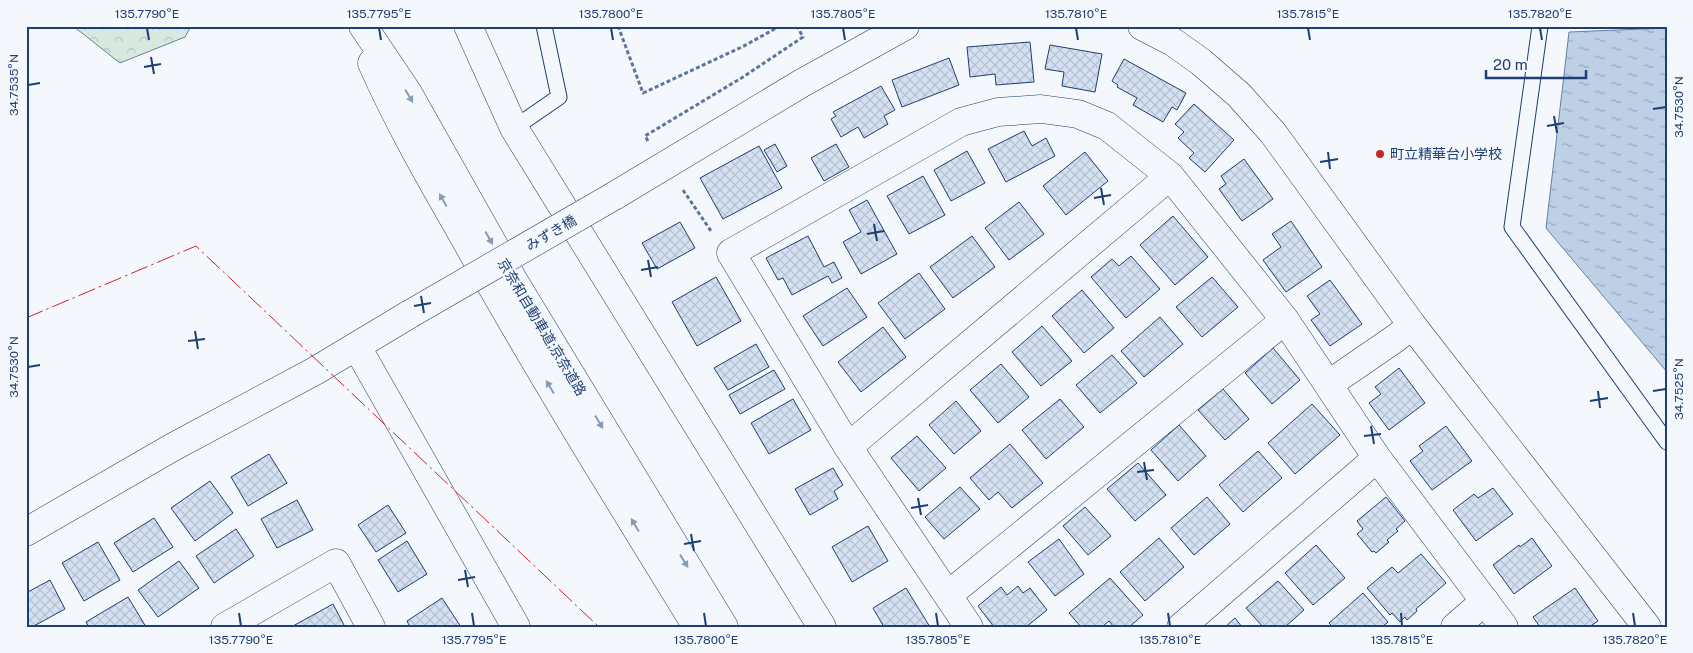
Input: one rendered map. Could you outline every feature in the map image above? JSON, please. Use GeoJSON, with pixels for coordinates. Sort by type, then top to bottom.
{"type":"FeatureCollection","features":[{"type":"Feature","properties":{"kind":"main road","name":"京奈和自動車道;京奈道路"},"geometry":{"type":"LineString","coordinates":[[356,26],[401,123],[524,343],[697,627]]}},
{"type":"Feature","properties":{"kind":"main road","name":"京奈和自動車道;京奈道路"},"geometry":{"type":"LineString","coordinates":[[363,26],[408,93],[515,283],[724,627]]}},
{"type":"Feature","properties":{"kind":"main road"},"geometry":{"type":"LineString","coordinates":[[468,26],[514,128],[822,627]]}},
{"type":"Feature","properties":{"kind":"main road","name":"みずき橋"},"geometry":{"type":"LineString","coordinates":[[26,532],[173,447],[357,347],[802,83],[905,26]]}},
{"type":"Feature","properties":{"kind":"main road"},"geometry":{"type":"LineString","coordinates":[[1142,26],[1173,42],[1221,78],[1273,133],[1412,325],[1647,627]]}},
{"type":"Feature","properties":{"kind":"main road"},"geometry":{"type":"LineString","coordinates":[[969,627],[848,447],[731,253],[960,122],[998,112],[1041,110],[1078,114],[1108,126],[1170,176],[1285,320],[1330,384],[1378,458],[1504,627]]}},
{"type":"Feature","properties":{"kind":"main road"},"geometry":{"type":"LineString","coordinates":[[848,447],[1170,176]]}},
{"type":"Feature","properties":{"kind":"main road"},"geometry":{"type":"LineString","coordinates":[[948,595],[1285,320]]}},
{"type":"Feature","properties":{"kind":"main road"},"geometry":{"type":"LineString","coordinates":[[1330,384],[1412,325]]}},
{"type":"Feature","properties":{"kind":"main road"},"geometry":{"type":"LineString","coordinates":[[357,347],[516,627]]}},
{"type":"Feature","properties":{"kind":"main road"},"geometry":{"type":"LineString","coordinates":[[1181,627],[1378,458]]}},
{"type":"Feature","properties":{"kind":"main road"},"geometry":{"type":"LineString","coordinates":[[225,627],[336,563],[371,627]]}},
{"type":"Feature","properties":{"kind":"main road"},"geometry":{"type":"LineString","coordinates":[[1455,627],[1485,601]]}},
{"type":"Feature","properties":{"kind":"lane"},"geometry":{"type":"LineString","coordinates":[[514,128],[559,97],[544,26]]}},
{"type":"Feature","properties":{"kind":"lane"},"geometry":{"type":"LineString","coordinates":[[1540,26],[1512,227],[1667,442]]}},
{"type":"Feature","properties":{"kind":"path"},"geometry":{"type":"LineString","coordinates":[[618,26],[643,93],[780,26]]}},
{"type":"Feature","properties":{"kind":"path"},"geometry":{"type":"LineString","coordinates":[[651,145],[644,136],[743,77],[803,37],[797,26]]}},
{"type":"Feature","properties":{"kind":"path"},"geometry":{"type":"LineString","coordinates":[[679,184],[718,242],[731,253]]}},
{"type":"Feature","properties":{"kind":"green space"},"geometry":{"type":"Polygon","coordinates":[[[73,26],[191,26],[185,37],[120,63],[73,26]]]}},
{"type":"Feature","properties":{"kind":"water"},"geometry":{"type":"Polygon","coordinates":[[[1667,28],[1667,372],[1546,228],[1569,32],[1667,28]]]}},
{"type":"Feature","properties":{"kind":"building"},"geometry":{"type":"Polygon","coordinates":[[[1030,42],[1034,82],[996,85],[995,74],[970,77],[967,47],[1030,42]]]}},
{"type":"Feature","properties":{"kind":"building"},"geometry":{"type":"Polygon","coordinates":[[[1050,45],[1102,54],[1095,92],[1062,86],[1064,72],[1045,69],[1050,45]]]}},
{"type":"Feature","properties":{"kind":"building"},"geometry":{"type":"Polygon","coordinates":[[[949,58],[959,85],[902,107],[892,80],[949,58]]]}},
{"type":"Feature","properties":{"kind":"building"},"geometry":{"type":"Polygon","coordinates":[[[1124,59],[1186,93],[1177,110],[1172,107],[1163,122],[1133,105],[1137,98],[1117,87],[1118,85],[1112,81],[1124,59]]]}},
{"type":"Feature","properties":{"kind":"building"},"geometry":{"type":"Polygon","coordinates":[[[881,86],[895,110],[884,116],[888,124],[864,138],[858,127],[841,137],[831,119],[836,116],[833,112],[881,86]]]}},
{"type":"Feature","properties":{"kind":"building"},"geometry":{"type":"Polygon","coordinates":[[[1194,104],[1234,140],[1205,172],[1189,158],[1194,153],[1178,138],[1184,132],[1175,124],[1194,104]]]}},
{"type":"Feature","properties":{"kind":"building"},"geometry":{"type":"Polygon","coordinates":[[[1024,131],[1032,146],[1046,138],[1055,156],[1006,182],[988,149],[1024,131]]]}},
{"type":"Feature","properties":{"kind":"building"},"geometry":{"type":"Polygon","coordinates":[[[775,144],[787,166],[777,172],[764,150],[775,144]]]}},
{"type":"Feature","properties":{"kind":"building"},"geometry":{"type":"Polygon","coordinates":[[[836,144],[849,167],[824,181],[811,158],[836,144]]]}},
{"type":"Feature","properties":{"kind":"building"},"geometry":{"type":"Polygon","coordinates":[[[759,146],[782,188],[723,219],[700,178],[759,146]]]}},
{"type":"Feature","properties":{"kind":"building"},"geometry":{"type":"Polygon","coordinates":[[[967,151],[985,183],[951,201],[934,170],[967,151]]]}},
{"type":"Feature","properties":{"kind":"building"},"geometry":{"type":"Polygon","coordinates":[[[1085,152],[1108,181],[1066,215],[1043,186],[1085,152]]]}},
{"type":"Feature","properties":{"kind":"building"},"geometry":{"type":"Polygon","coordinates":[[[1244,159],[1273,199],[1242,221],[1219,189],[1226,184],[1221,176],[1244,159]]]}},
{"type":"Feature","properties":{"kind":"building"},"geometry":{"type":"Polygon","coordinates":[[[923,176],[945,215],[909,234],[887,196],[923,176]]]}},
{"type":"Feature","properties":{"kind":"building"},"geometry":{"type":"Polygon","coordinates":[[[867,200],[897,254],[861,274],[843,242],[861,232],[849,210],[867,200]]]}},
{"type":"Feature","properties":{"kind":"building"},"geometry":{"type":"Polygon","coordinates":[[[1019,202],[1044,234],[1009,260],[985,228],[1019,202]]]}},
{"type":"Feature","properties":{"kind":"building"},"geometry":{"type":"Polygon","coordinates":[[[1173,216],[1208,257],[1175,285],[1140,245],[1173,216]]]}},
{"type":"Feature","properties":{"kind":"building"},"geometry":{"type":"Polygon","coordinates":[[[1291,221],[1322,267],[1286,292],[1263,260],[1281,247],[1272,234],[1291,221]]]}},
{"type":"Feature","properties":{"kind":"building"},"geometry":{"type":"Polygon","coordinates":[[[680,222],[695,248],[657,269],[642,243],[680,222]]]}},
{"type":"Feature","properties":{"kind":"building"},"geometry":{"type":"Polygon","coordinates":[[[808,236],[824,267],[834,262],[842,278],[832,283],[828,276],[792,295],[783,278],[778,280],[766,258],[808,236]]]}},
{"type":"Feature","properties":{"kind":"building"},"geometry":{"type":"Polygon","coordinates":[[[972,236],[995,267],[953,298],[930,267],[972,236]]]}},
{"type":"Feature","properties":{"kind":"building"},"geometry":{"type":"Polygon","coordinates":[[[1131,256],[1160,289],[1126,318],[1091,277],[1112,259],[1119,266],[1131,256]]]}},
{"type":"Feature","properties":{"kind":"building"},"geometry":{"type":"Polygon","coordinates":[[[919,273],[945,309],[905,339],[878,303],[919,273]]]}},
{"type":"Feature","properties":{"kind":"building"},"geometry":{"type":"Polygon","coordinates":[[[716,277],[741,321],[697,346],[672,302],[716,277]]]}},
{"type":"Feature","properties":{"kind":"building"},"geometry":{"type":"Polygon","coordinates":[[[1212,277],[1238,307],[1202,337],[1176,307],[1212,277]]]}},
{"type":"Feature","properties":{"kind":"building"},"geometry":{"type":"Polygon","coordinates":[[[1330,280],[1362,324],[1330,346],[1311,320],[1320,314],[1307,296],[1330,280]]]}},
{"type":"Feature","properties":{"kind":"building"},"geometry":{"type":"Polygon","coordinates":[[[847,288],[867,317],[823,346],[803,316],[847,288]]]}},
{"type":"Feature","properties":{"kind":"building"},"geometry":{"type":"Polygon","coordinates":[[[1082,290],[1114,328],[1084,353],[1052,316],[1082,290]]]}},
{"type":"Feature","properties":{"kind":"building"},"geometry":{"type":"Polygon","coordinates":[[[1160,317],[1183,344],[1144,377],[1121,351],[1160,317]]]}},
{"type":"Feature","properties":{"kind":"building"},"geometry":{"type":"Polygon","coordinates":[[[1042,326],[1072,361],[1041,386],[1012,352],[1042,326]]]}},
{"type":"Feature","properties":{"kind":"building"},"geometry":{"type":"Polygon","coordinates":[[[883,327],[906,357],[861,392],[838,362],[883,327]]]}},
{"type":"Feature","properties":{"kind":"building"},"geometry":{"type":"Polygon","coordinates":[[[756,344],[769,367],[728,390],[714,368],[756,344]]]}},
{"type":"Feature","properties":{"kind":"building"},"geometry":{"type":"Polygon","coordinates":[[[1273,348],[1300,380],[1272,404],[1245,373],[1273,348]]]}},
{"type":"Feature","properties":{"kind":"building"},"geometry":{"type":"Polygon","coordinates":[[[1112,355],[1137,383],[1100,413],[1076,385],[1112,355]]]}},
{"type":"Feature","properties":{"kind":"building"},"geometry":{"type":"Polygon","coordinates":[[[1001,364],[1029,397],[998,423],[970,390],[1001,364]]]}},
{"type":"Feature","properties":{"kind":"building"},"geometry":{"type":"Polygon","coordinates":[[[1399,368],[1425,403],[1389,430],[1369,403],[1381,394],[1375,387],[1399,368]]]}},
{"type":"Feature","properties":{"kind":"building"},"geometry":{"type":"Polygon","coordinates":[[[774,370],[785,389],[740,414],[729,395],[774,370]]]}},
{"type":"Feature","properties":{"kind":"building"},"geometry":{"type":"Polygon","coordinates":[[[1223,389],[1249,419],[1225,440],[1198,410],[1223,389]]]}},
{"type":"Feature","properties":{"kind":"building"},"geometry":{"type":"Polygon","coordinates":[[[793,399],[811,430],[769,454],[751,423],[793,399]]]}},
{"type":"Feature","properties":{"kind":"building"},"geometry":{"type":"Polygon","coordinates":[[[1060,399],[1084,427],[1046,459],[1022,430],[1060,399]]]}},
{"type":"Feature","properties":{"kind":"building"},"geometry":{"type":"Polygon","coordinates":[[[956,401],[981,431],[954,454],[929,425],[956,401]]]}},
{"type":"Feature","properties":{"kind":"building"},"geometry":{"type":"Polygon","coordinates":[[[1312,404],[1340,435],[1295,474],[1268,443],[1312,404]]]}},
{"type":"Feature","properties":{"kind":"building"},"geometry":{"type":"Polygon","coordinates":[[[1179,425],[1206,456],[1178,481],[1151,450],[1179,425]]]}},
{"type":"Feature","properties":{"kind":"building"},"geometry":{"type":"Polygon","coordinates":[[[1446,426],[1472,461],[1432,490],[1410,461],[1423,451],[1419,446],[1446,426]]]}},
{"type":"Feature","properties":{"kind":"building"},"geometry":{"type":"Polygon","coordinates":[[[917,436],[946,468],[919,491],[891,458],[917,436]]]}},
{"type":"Feature","properties":{"kind":"building"},"geometry":{"type":"Polygon","coordinates":[[[1010,444],[1043,483],[1012,508],[998,492],[989,500],[970,478],[1010,444]]]}},
{"type":"Feature","properties":{"kind":"building"},"geometry":{"type":"Polygon","coordinates":[[[1258,451],[1282,478],[1243,512],[1219,485],[1258,451]]]}},
{"type":"Feature","properties":{"kind":"building"},"geometry":{"type":"Polygon","coordinates":[[[269,454],[287,483],[248,506],[231,477],[269,454]]]}},
{"type":"Feature","properties":{"kind":"building"},"geometry":{"type":"Polygon","coordinates":[[[1138,463],[1166,495],[1135,521],[1107,489],[1138,463]]]}},
{"type":"Feature","properties":{"kind":"building"},"geometry":{"type":"Polygon","coordinates":[[[833,468],[843,485],[834,491],[838,499],[810,515],[795,489],[833,468]]]}},
{"type":"Feature","properties":{"kind":"building"},"geometry":{"type":"Polygon","coordinates":[[[210,481],[233,513],[195,541],[171,508],[210,481]]]}},
{"type":"Feature","properties":{"kind":"building"},"geometry":{"type":"Polygon","coordinates":[[[960,487],[980,509],[944,539],[925,517],[960,487]]]}},
{"type":"Feature","properties":{"kind":"building"},"geometry":{"type":"Polygon","coordinates":[[[1493,488],[1513,514],[1476,541],[1453,510],[1474,494],[1478,498],[1493,488]]]}},
{"type":"Feature","properties":{"kind":"building"},"geometry":{"type":"Polygon","coordinates":[[[1207,497],[1230,524],[1194,555],[1171,528],[1207,497]]]}},
{"type":"Feature","properties":{"kind":"building"},"geometry":{"type":"Polygon","coordinates":[[[1386,497],[1405,521],[1396,529],[1398,531],[1387,540],[1389,542],[1376,553],[1372,552],[1357,534],[1363,529],[1357,521],[1386,497]]]}},
{"type":"Feature","properties":{"kind":"building"},"geometry":{"type":"Polygon","coordinates":[[[297,500],[313,530],[277,548],[261,519],[297,500]]]}},
{"type":"Feature","properties":{"kind":"building"},"geometry":{"type":"Polygon","coordinates":[[[388,505],[406,533],[376,552],[358,525],[388,505]]]}},
{"type":"Feature","properties":{"kind":"building"},"geometry":{"type":"Polygon","coordinates":[[[1085,507],[1111,536],[1088,555],[1063,526],[1085,507]]]}},
{"type":"Feature","properties":{"kind":"building"},"geometry":{"type":"Polygon","coordinates":[[[154,518],[173,547],[133,572],[114,543],[154,518]]]}},
{"type":"Feature","properties":{"kind":"building"},"geometry":{"type":"Polygon","coordinates":[[[868,526],[888,561],[852,582],[832,547],[868,526]]]}},
{"type":"Feature","properties":{"kind":"building"},"geometry":{"type":"Polygon","coordinates":[[[236,529],[254,556],[214,583],[196,556],[236,529]]]}},
{"type":"Feature","properties":{"kind":"building"},"geometry":{"type":"Polygon","coordinates":[[[1159,538],[1184,567],[1145,601],[1120,572],[1159,538]]]}},
{"type":"Feature","properties":{"kind":"building"},"geometry":{"type":"Polygon","coordinates":[[[1532,538],[1552,566],[1514,594],[1493,565],[1519,545],[1520,547],[1532,538]]]}},
{"type":"Feature","properties":{"kind":"building"},"geometry":{"type":"Polygon","coordinates":[[[1059,539],[1084,574],[1055,596],[1028,562],[1059,539]]]}},
{"type":"Feature","properties":{"kind":"building"},"geometry":{"type":"Polygon","coordinates":[[[407,541],[427,574],[398,592],[378,560],[407,541]]]}},
{"type":"Feature","properties":{"kind":"building"},"geometry":{"type":"Polygon","coordinates":[[[98,542],[120,580],[84,601],[62,563],[98,542]]]}},
{"type":"Feature","properties":{"kind":"building"},"geometry":{"type":"Polygon","coordinates":[[[1316,545],[1345,578],[1313,605],[1285,573],[1316,545]]]}},
{"type":"Feature","properties":{"kind":"building"},"geometry":{"type":"Polygon","coordinates":[[[1421,554],[1446,583],[1416,609],[1417,611],[1407,620],[1405,617],[1400,622],[1392,613],[1390,615],[1367,588],[1392,567],[1398,573],[1421,554]]]}},
{"type":"Feature","properties":{"kind":"building"},"geometry":{"type":"Polygon","coordinates":[[[179,561],[199,588],[158,617],[138,590],[179,561]]]}},
{"type":"Feature","properties":{"kind":"building"},"geometry":{"type":"Polygon","coordinates":[[[1110,578],[1143,615],[1129,627],[1114,627],[1109,621],[1102,627],[1081,627],[1069,613],[1110,578]]]}},
{"type":"Feature","properties":{"kind":"building"},"geometry":{"type":"Polygon","coordinates":[[[50,580],[65,609],[32,627],[26,627],[26,593],[50,580]]]}},
{"type":"Feature","properties":{"kind":"building"},"geometry":{"type":"Polygon","coordinates":[[[1278,581],[1304,610],[1285,627],[1263,627],[1246,608],[1278,581]]]}},
{"type":"Feature","properties":{"kind":"building"},"geometry":{"type":"Polygon","coordinates":[[[1018,586],[1023,593],[1030,588],[1047,610],[1026,627],[994,627],[978,606],[1001,587],[1007,595],[1018,586]]]}},
{"type":"Feature","properties":{"kind":"building"},"geometry":{"type":"Polygon","coordinates":[[[906,588],[930,627],[884,627],[873,608],[906,588]]]}},
{"type":"Feature","properties":{"kind":"building"},"geometry":{"type":"Polygon","coordinates":[[[1575,588],[1598,621],[1589,627],[1540,627],[1533,617],[1575,588]]]}},
{"type":"Feature","properties":{"kind":"building"},"geometry":{"type":"Polygon","coordinates":[[[1363,593],[1388,622],[1382,627],[1333,627],[1329,623],[1363,593]]]}},
{"type":"Feature","properties":{"kind":"building"},"geometry":{"type":"Polygon","coordinates":[[[128,597],[146,627],[89,627],[86,622],[128,597]]]}},
{"type":"Feature","properties":{"kind":"building"},"geometry":{"type":"Polygon","coordinates":[[[442,598],[461,627],[410,627],[407,621],[442,598]]]}},
{"type":"Feature","properties":{"kind":"building"},"geometry":{"type":"Polygon","coordinates":[[[333,604],[345,627],[293,626],[333,604]]]}},
{"type":"Feature","properties":{"kind":"building"},"geometry":{"type":"Polygon","coordinates":[[[1235,618],[1242,627],[1225,627],[1235,618]]]}},
{"type":"Feature","properties":{"kind":"power"},"geometry":{"type":"LineString","coordinates":[[26,318],[196,246],[599,627]]}},
{"type":"Feature","properties":{"kind":"place","name":"町立精華台小学校"},"geometry":{"type":"Point","coordinates":[1380,154]}}]}
